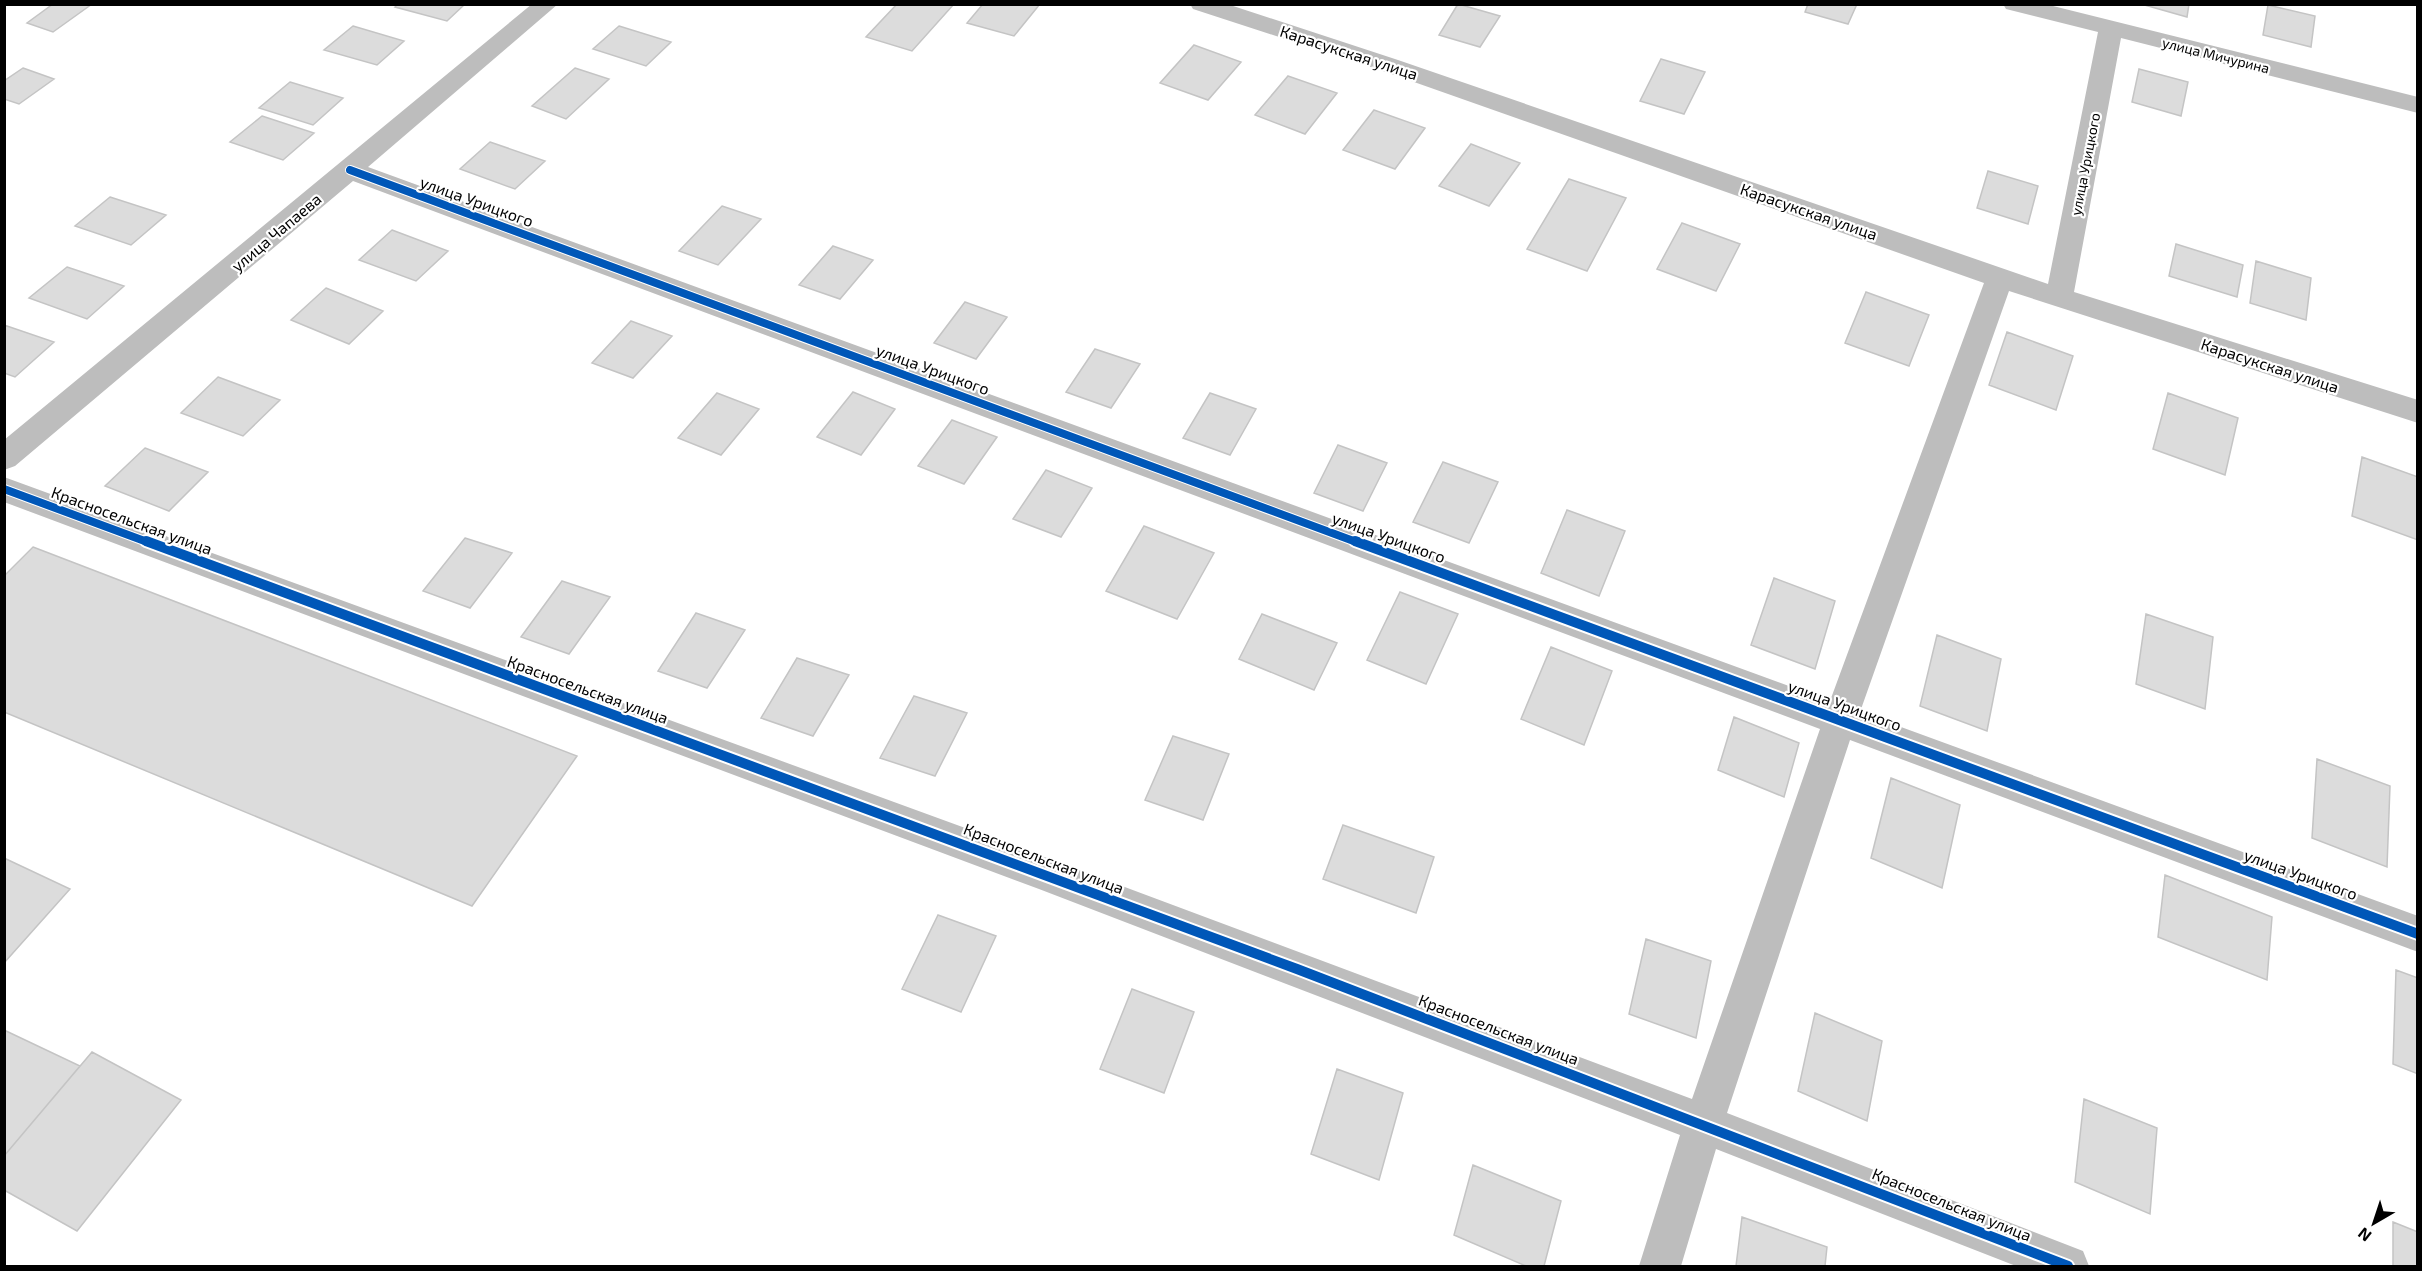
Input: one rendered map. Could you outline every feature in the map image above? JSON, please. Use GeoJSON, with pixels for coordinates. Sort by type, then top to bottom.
{"type":"FeatureCollection","features":[{"type":"Feature","properties":{"kind":"street","name":"улица Чапаева"},"geometry":{"type":"LineString","coordinates":[[4,458],[547,4]]}},
{"type":"Feature","properties":{"kind":"street","name":"Карасукская улица"},"geometry":{"type":"LineString","coordinates":[[1202,4],[1401,69],[2059,298],[2418,412]]}},
{"type":"Feature","properties":{"kind":"street","name":"улица Мичурина"},"geometry":{"type":"LineString","coordinates":[[2014,4],[2418,105]]}},
{"type":"Feature","properties":{"kind":"street","name":"улица Урицкого"},"geometry":{"type":"LineString","coordinates":[[2059,298],[2111,30]]}},
{"type":"Feature","properties":{"kind":"street","name":"улица Урицкого"},"geometry":{"type":"LineString","coordinates":[[350,170],[2418,934]]}},
{"type":"Feature","properties":{"kind":"street","name":"улица Урицкого"},"geometry":{"type":"LineString","coordinates":[[1660,1266],[1703,1122],[1840,719],[2000,278]]}},
{"type":"Feature","properties":{"kind":"street","name":"Красносельская улица"},"geometry":{"type":"LineString","coordinates":[[4,489],[806,785],[1703,1122],[2068,1266]]}},
{"type":"Feature","properties":{"kind":"building"},"geometry":{"type":"Polygon","coordinates":[[[53,4],[92,4],[53,32],[27,23],[53,4]]]}},
{"type":"Feature","properties":{"kind":"building"},"geometry":{"type":"Polygon","coordinates":[[[398,4],[465,4],[447,21],[395,7],[398,4]]]}},
{"type":"Feature","properties":{"kind":"building"},"geometry":{"type":"Polygon","coordinates":[[[897,4],[954,4],[912,51],[866,37],[897,4]]]}},
{"type":"Feature","properties":{"kind":"building"},"geometry":{"type":"Polygon","coordinates":[[[983,4],[1040,4],[1014,36],[967,23],[983,4]]]}},
{"type":"Feature","properties":{"kind":"building"},"geometry":{"type":"Polygon","coordinates":[[[1458,4],[1500,16],[1480,47],[1439,35],[1458,4]]]}},
{"type":"Feature","properties":{"kind":"building"},"geometry":{"type":"Polygon","coordinates":[[[1808,4],[1857,4],[1848,24],[1805,12],[1808,4]]]}},
{"type":"Feature","properties":{"kind":"building"},"geometry":{"type":"Polygon","coordinates":[[[2141,4],[2189,4],[2187,17],[2141,4]]]}},
{"type":"Feature","properties":{"kind":"building"},"geometry":{"type":"Polygon","coordinates":[[[2268,5],[2315,16],[2311,47],[2263,35],[2268,5]]]}},
{"type":"Feature","properties":{"kind":"building"},"geometry":{"type":"Polygon","coordinates":[[[353,26],[404,41],[377,65],[324,50],[353,26]]]}},
{"type":"Feature","properties":{"kind":"building"},"geometry":{"type":"Polygon","coordinates":[[[619,26],[671,42],[646,66],[593,49],[619,26]]]}},
{"type":"Feature","properties":{"kind":"building"},"geometry":{"type":"Polygon","coordinates":[[[1194,45],[1241,62],[1208,100],[1160,83],[1194,45]]]}},
{"type":"Feature","properties":{"kind":"building"},"geometry":{"type":"Polygon","coordinates":[[[1661,59],[1705,72],[1684,114],[1640,101],[1661,59]]]}},
{"type":"Feature","properties":{"kind":"building"},"geometry":{"type":"Polygon","coordinates":[[[23,68],[54,79],[19,104],[4,99],[4,81],[23,68]]]}},
{"type":"Feature","properties":{"kind":"building"},"geometry":{"type":"Polygon","coordinates":[[[575,68],[609,79],[566,119],[532,106],[575,68]]]}},
{"type":"Feature","properties":{"kind":"building"},"geometry":{"type":"Polygon","coordinates":[[[2139,69],[2188,82],[2181,116],[2132,102],[2139,69]]]}},
{"type":"Feature","properties":{"kind":"building"},"geometry":{"type":"Polygon","coordinates":[[[1288,76],[1337,93],[1305,134],[1255,115],[1288,76]]]}},
{"type":"Feature","properties":{"kind":"building"},"geometry":{"type":"Polygon","coordinates":[[[290,82],[343,98],[313,125],[259,108],[290,82]]]}},
{"type":"Feature","properties":{"kind":"building"},"geometry":{"type":"Polygon","coordinates":[[[1374,110],[1425,128],[1395,169],[1343,150],[1374,110]]]}},
{"type":"Feature","properties":{"kind":"building"},"geometry":{"type":"Polygon","coordinates":[[[262,116],[314,133],[283,160],[230,142],[262,116]]]}},
{"type":"Feature","properties":{"kind":"building"},"geometry":{"type":"Polygon","coordinates":[[[490,142],[545,161],[515,189],[460,169],[490,142]]]}},
{"type":"Feature","properties":{"kind":"building"},"geometry":{"type":"Polygon","coordinates":[[[1471,144],[1520,163],[1489,206],[1439,186],[1471,144]]]}},
{"type":"Feature","properties":{"kind":"building"},"geometry":{"type":"Polygon","coordinates":[[[1988,171],[2038,186],[2028,224],[1977,208],[1988,171]]]}},
{"type":"Feature","properties":{"kind":"building"},"geometry":{"type":"Polygon","coordinates":[[[1569,179],[1626,198],[1587,271],[1527,249],[1569,179]]]}},
{"type":"Feature","properties":{"kind":"building"},"geometry":{"type":"Polygon","coordinates":[[[110,197],[166,215],[131,245],[75,226],[110,197]]]}},
{"type":"Feature","properties":{"kind":"building"},"geometry":{"type":"Polygon","coordinates":[[[722,206],[761,219],[718,265],[679,251],[722,206]]]}},
{"type":"Feature","properties":{"kind":"building"},"geometry":{"type":"Polygon","coordinates":[[[1682,223],[1740,244],[1716,291],[1657,269],[1682,223]]]}},
{"type":"Feature","properties":{"kind":"building"},"geometry":{"type":"Polygon","coordinates":[[[392,230],[448,251],[416,281],[359,260],[392,230]]]}},
{"type":"Feature","properties":{"kind":"building"},"geometry":{"type":"Polygon","coordinates":[[[2176,244],[2243,265],[2237,297],[2169,276],[2176,244]]]}},
{"type":"Feature","properties":{"kind":"building"},"geometry":{"type":"Polygon","coordinates":[[[833,246],[873,260],[840,299],[799,285],[833,246]]]}},
{"type":"Feature","properties":{"kind":"building"},"geometry":{"type":"Polygon","coordinates":[[[2256,261],[2311,278],[2306,320],[2250,303],[2256,261]]]}},
{"type":"Feature","properties":{"kind":"building"},"geometry":{"type":"Polygon","coordinates":[[[67,267],[124,286],[87,319],[29,298],[67,267]]]}},
{"type":"Feature","properties":{"kind":"building"},"geometry":{"type":"Polygon","coordinates":[[[326,288],[383,311],[349,344],[291,320],[326,288]]]}},
{"type":"Feature","properties":{"kind":"building"},"geometry":{"type":"Polygon","coordinates":[[[1866,292],[1929,315],[1909,366],[1845,343],[1866,292]]]}},
{"type":"Feature","properties":{"kind":"building"},"geometry":{"type":"Polygon","coordinates":[[[965,302],[1007,317],[976,359],[934,343],[965,302]]]}},
{"type":"Feature","properties":{"kind":"building"},"geometry":{"type":"Polygon","coordinates":[[[631,321],[672,336],[633,378],[592,363],[631,321]]]}},
{"type":"Feature","properties":{"kind":"building"},"geometry":{"type":"Polygon","coordinates":[[[4,325],[54,342],[15,377],[4,373],[4,325]]]}},
{"type":"Feature","properties":{"kind":"building"},"geometry":{"type":"Polygon","coordinates":[[[2007,332],[2073,356],[2056,410],[1989,385],[2007,332]]]}},
{"type":"Feature","properties":{"kind":"building"},"geometry":{"type":"Polygon","coordinates":[[[1095,349],[1140,364],[1111,408],[1066,392],[1095,349]]]}},
{"type":"Feature","properties":{"kind":"building"},"geometry":{"type":"Polygon","coordinates":[[[218,377],[280,400],[243,436],[181,413],[218,377]]]}},
{"type":"Feature","properties":{"kind":"building"},"geometry":{"type":"Polygon","coordinates":[[[853,392],[895,409],[861,455],[817,437],[853,392]]]}},
{"type":"Feature","properties":{"kind":"building"},"geometry":{"type":"Polygon","coordinates":[[[717,393],[759,409],[721,455],[678,438],[717,393]]]}},
{"type":"Feature","properties":{"kind":"building"},"geometry":{"type":"Polygon","coordinates":[[[1210,393],[1256,409],[1230,455],[1183,438],[1210,393]]]}},
{"type":"Feature","properties":{"kind":"building"},"geometry":{"type":"Polygon","coordinates":[[[2168,393],[2238,418],[2225,475],[2153,449],[2168,393]]]}},
{"type":"Feature","properties":{"kind":"building"},"geometry":{"type":"Polygon","coordinates":[[[952,420],[997,437],[964,484],[918,466],[952,420]]]}},
{"type":"Feature","properties":{"kind":"building"},"geometry":{"type":"Polygon","coordinates":[[[1338,445],[1387,463],[1363,511],[1314,493],[1338,445]]]}},
{"type":"Feature","properties":{"kind":"building"},"geometry":{"type":"Polygon","coordinates":[[[145,448],[208,472],[169,511],[105,486],[145,448]]]}},
{"type":"Feature","properties":{"kind":"building"},"geometry":{"type":"Polygon","coordinates":[[[2362,457],[2418,477],[2418,540],[2352,516],[2362,457]]]}},
{"type":"Feature","properties":{"kind":"building"},"geometry":{"type":"Polygon","coordinates":[[[1443,462],[1498,482],[1469,543],[1413,522],[1443,462]]]}},
{"type":"Feature","properties":{"kind":"building"},"geometry":{"type":"Polygon","coordinates":[[[1046,470],[1092,488],[1061,537],[1013,519],[1046,470]]]}},
{"type":"Feature","properties":{"kind":"building"},"geometry":{"type":"Polygon","coordinates":[[[1567,510],[1625,531],[1599,596],[1541,573],[1567,510]]]}},
{"type":"Feature","properties":{"kind":"building"},"geometry":{"type":"Polygon","coordinates":[[[1144,526],[1214,553],[1177,619],[1106,591],[1144,526]]]}},
{"type":"Feature","properties":{"kind":"building"},"geometry":{"type":"Polygon","coordinates":[[[465,538],[512,553],[470,608],[423,591],[465,538]]]}},
{"type":"Feature","properties":{"kind":"building"},"geometry":{"type":"Polygon","coordinates":[[[33,547],[577,756],[472,906],[4,712],[4,576],[33,547]]]}},
{"type":"Feature","properties":{"kind":"building"},"geometry":{"type":"Polygon","coordinates":[[[1774,578],[1835,601],[1815,669],[1751,645],[1774,578]]]}},
{"type":"Feature","properties":{"kind":"building"},"geometry":{"type":"Polygon","coordinates":[[[562,581],[610,597],[569,654],[521,637],[562,581]]]}},
{"type":"Feature","properties":{"kind":"building"},"geometry":{"type":"Polygon","coordinates":[[[1400,592],[1458,614],[1426,684],[1367,660],[1400,592]]]}},
{"type":"Feature","properties":{"kind":"building"},"geometry":{"type":"Polygon","coordinates":[[[696,613],[745,630],[707,688],[658,671],[696,613]]]}},
{"type":"Feature","properties":{"kind":"building"},"geometry":{"type":"Polygon","coordinates":[[[1262,614],[1337,643],[1314,690],[1239,659],[1262,614]]]}},
{"type":"Feature","properties":{"kind":"building"},"geometry":{"type":"Polygon","coordinates":[[[2146,614],[2213,637],[2205,709],[2136,684],[2146,614]]]}},
{"type":"Feature","properties":{"kind":"building"},"geometry":{"type":"Polygon","coordinates":[[[1937,635],[2001,659],[1987,731],[1920,706],[1937,635]]]}},
{"type":"Feature","properties":{"kind":"building"},"geometry":{"type":"Polygon","coordinates":[[[1551,647],[1612,671],[1584,745],[1521,719],[1551,647]]]}},
{"type":"Feature","properties":{"kind":"building"},"geometry":{"type":"Polygon","coordinates":[[[797,658],[849,675],[813,736],[761,718],[797,658]]]}},
{"type":"Feature","properties":{"kind":"building"},"geometry":{"type":"Polygon","coordinates":[[[914,696],[967,713],[935,776],[880,758],[914,696]]]}},
{"type":"Feature","properties":{"kind":"building"},"geometry":{"type":"Polygon","coordinates":[[[1734,717],[1799,743],[1784,797],[1718,770],[1734,717]]]}},
{"type":"Feature","properties":{"kind":"building"},"geometry":{"type":"Polygon","coordinates":[[[1173,736],[1229,754],[1203,820],[1145,800],[1173,736]]]}},
{"type":"Feature","properties":{"kind":"building"},"geometry":{"type":"Polygon","coordinates":[[[2317,759],[2390,786],[2387,867],[2312,838],[2317,759]]]}},
{"type":"Feature","properties":{"kind":"building"},"geometry":{"type":"Polygon","coordinates":[[[1891,778],[1960,805],[1942,888],[1871,858],[1891,778]]]}},
{"type":"Feature","properties":{"kind":"building"},"geometry":{"type":"Polygon","coordinates":[[[1343,825],[1434,857],[1416,913],[1323,879],[1343,825]]]}},
{"type":"Feature","properties":{"kind":"building"},"geometry":{"type":"Polygon","coordinates":[[[4,858],[70,889],[4,963],[4,858]]]}},
{"type":"Feature","properties":{"kind":"building"},"geometry":{"type":"Polygon","coordinates":[[[2165,875],[2272,917],[2267,980],[2158,937],[2165,875]]]}},
{"type":"Feature","properties":{"kind":"building"},"geometry":{"type":"Polygon","coordinates":[[[938,915],[996,936],[961,1012],[902,989],[938,915]]]}},
{"type":"Feature","properties":{"kind":"building"},"geometry":{"type":"Polygon","coordinates":[[[1646,939],[1711,961],[1696,1038],[1629,1014],[1646,939]]]}},
{"type":"Feature","properties":{"kind":"building"},"geometry":{"type":"Polygon","coordinates":[[[2396,970],[2418,978],[2418,1074],[2393,1064],[2396,970]]]}},
{"type":"Feature","properties":{"kind":"building"},"geometry":{"type":"Polygon","coordinates":[[[1132,989],[1194,1012],[1164,1093],[1100,1069],[1132,989]]]}},
{"type":"Feature","properties":{"kind":"building"},"geometry":{"type":"Polygon","coordinates":[[[1815,1013],[1882,1041],[1867,1121],[1798,1091],[1815,1013]]]}},
{"type":"Feature","properties":{"kind":"building"},"geometry":{"type":"Polygon","coordinates":[[[4,1030],[80,1066],[4,1156],[4,1030]]]}},
{"type":"Feature","properties":{"kind":"building"},"geometry":{"type":"Polygon","coordinates":[[[92,1052],[181,1100],[77,1231],[4,1190],[4,1156],[92,1052]]]}},
{"type":"Feature","properties":{"kind":"building"},"geometry":{"type":"Polygon","coordinates":[[[1337,1069],[1403,1093],[1379,1180],[1311,1154],[1337,1069]]]}},
{"type":"Feature","properties":{"kind":"building"},"geometry":{"type":"Polygon","coordinates":[[[2084,1099],[2157,1128],[2150,1214],[2075,1182],[2084,1099]]]}},
{"type":"Feature","properties":{"kind":"building"},"geometry":{"type":"Polygon","coordinates":[[[1473,1165],[1561,1201],[1544,1266],[1526,1266],[1454,1235],[1473,1165]]]}},
{"type":"Feature","properties":{"kind":"building"},"geometry":{"type":"Polygon","coordinates":[[[1742,1217],[1827,1247],[1825,1266],[1736,1266],[1742,1217]]]}},
{"type":"Feature","properties":{"kind":"building"},"geometry":{"type":"Polygon","coordinates":[[[2393,1222],[2418,1232],[2418,1266],[2393,1266],[2393,1222]]]}},
{"type":"Feature","properties":{"kind":"cycle path"},"geometry":{"type":"LineString","coordinates":[[350,170],[2418,934]]}},
{"type":"Feature","properties":{"kind":"cycle path"},"geometry":{"type":"LineString","coordinates":[[4,489],[1297,969],[2068,1266]]}}]}
